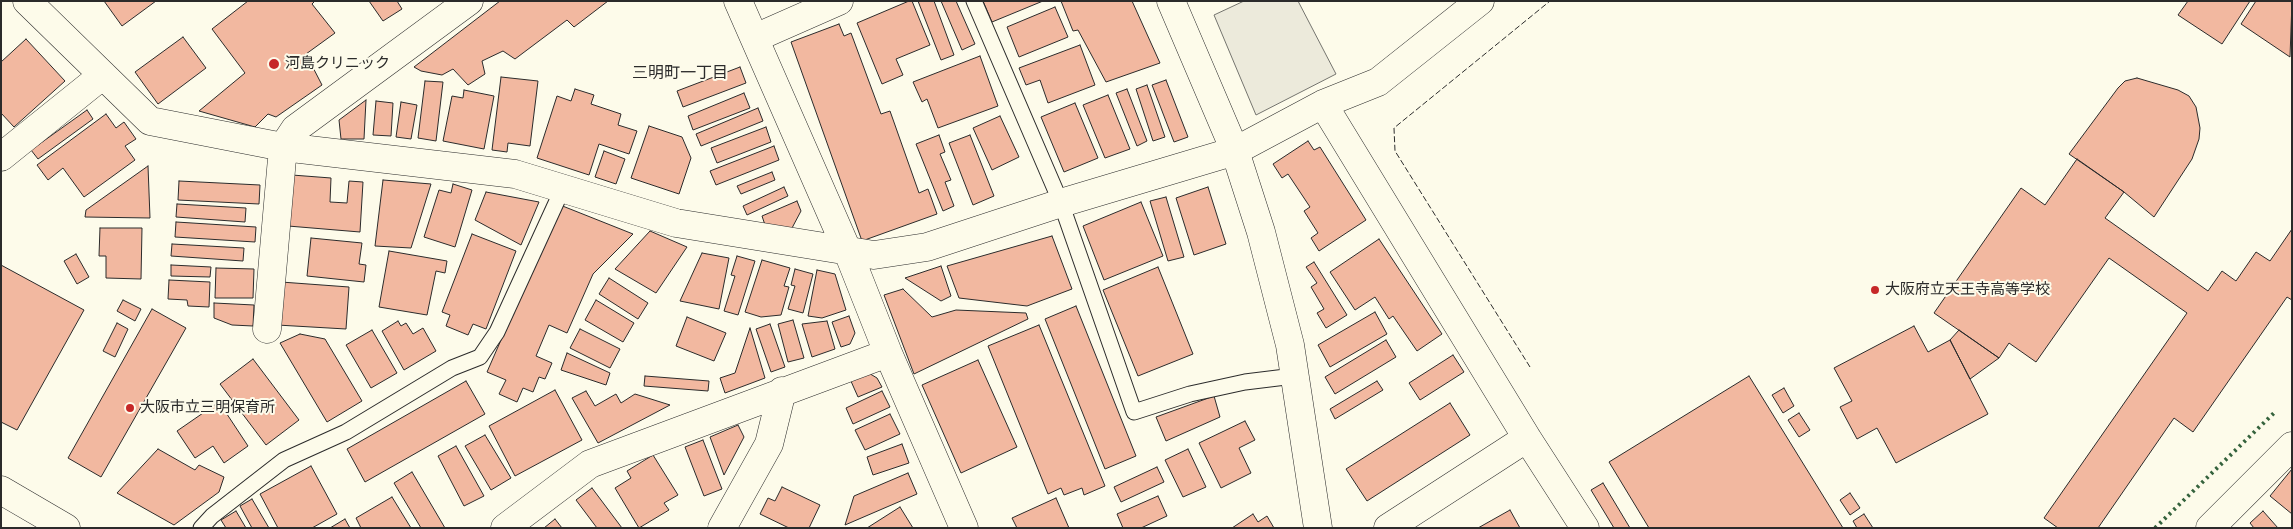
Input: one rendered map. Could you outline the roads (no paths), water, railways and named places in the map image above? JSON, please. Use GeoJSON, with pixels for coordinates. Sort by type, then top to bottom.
{"type":"FeatureCollection","features":[{"type":"Feature","properties":{"kind":"street"},"geometry":{"type":"LineString","coordinates":[[27,1],[150,121],[282,146],[515,174],[562,190],[676,223],[874,255],[927,247],[1061,203],[1235,151],[1324,104],[1378,82],[1480,1]]}},
{"type":"Feature","properties":{"kind":"street"},"geometry":{"type":"LineString","coordinates":[[267,329],[282,146],[295,129],[468,1]]}},
{"type":"Feature","properties":{"kind":"street"},"geometry":{"type":"LineString","coordinates":[[738,1],[848,252],[888,353],[964,528]]}},
{"type":"Feature","properties":{"kind":"street"},"geometry":{"type":"LineString","coordinates":[[755,38],[839,1]]}},
{"type":"Feature","properties":{"kind":"street"},"geometry":{"type":"LineString","coordinates":[[1171,1],[1235,151],[1264,241],[1290,345],[1318,528]]}},
{"type":"Feature","properties":{"kind":"street"},"geometry":{"type":"LineString","coordinates":[[1,157],[104,75]]}},
{"type":"Feature","properties":{"kind":"street"},"geometry":{"type":"LineString","coordinates":[[1324,104],[1527,438],[1585,528]]}},
{"type":"Feature","properties":{"kind":"street"},"geometry":{"type":"LineString","coordinates":[[504,528],[590,464],[888,353]]}},
{"type":"Feature","properties":{"kind":"street"},"geometry":{"type":"LineString","coordinates":[[722,528],[769,444],[782,392]]}},
{"type":"Feature","properties":{"kind":"street"},"geometry":{"type":"LineString","coordinates":[[1388,528],[1527,438]]}},
{"type":"Feature","properties":{"kind":"street"},"geometry":{"type":"LineString","coordinates":[[2210,528],[2292,446]]}},
{"type":"Feature","properties":{"kind":"street"},"geometry":{"type":"LineString","coordinates":[[1,490],[66,528]]}},
{"type":"Feature","properties":{"kind":"street"},"geometry":{"type":"LineString","coordinates":[[1,511],[31,528]]}},
{"type":"Feature","properties":{"kind":"lane"},"geometry":{"type":"LineString","coordinates":[[974,1],[1061,203],[1134,412],[1190,394],[1245,382],[1294,376]]}},
{"type":"Feature","properties":{"kind":"lane"},"geometry":{"type":"LineString","coordinates":[[201,528],[212,516],[284,460],[346,432],[452,368],[480,358],[497,332],[562,190]]}},
{"type":"Feature","properties":{"kind":"place","name":"河島クリニック"},"geometry":{"type":"Point","coordinates":[274,64]}},
{"type":"Feature","properties":{"kind":"place","name":"大阪府立天王寺高等学校"},"geometry":{"type":"Point","coordinates":[1875,290]}},
{"type":"Feature","properties":{"kind":"place","name":"大阪市立三明保育所"},"geometry":{"type":"Point","coordinates":[130,408]}},
{"type":"Feature","properties":{"kind":"district","name":"三明町一丁目"},"geometry":{"type":"Point","coordinates":[680,74]}}]}
